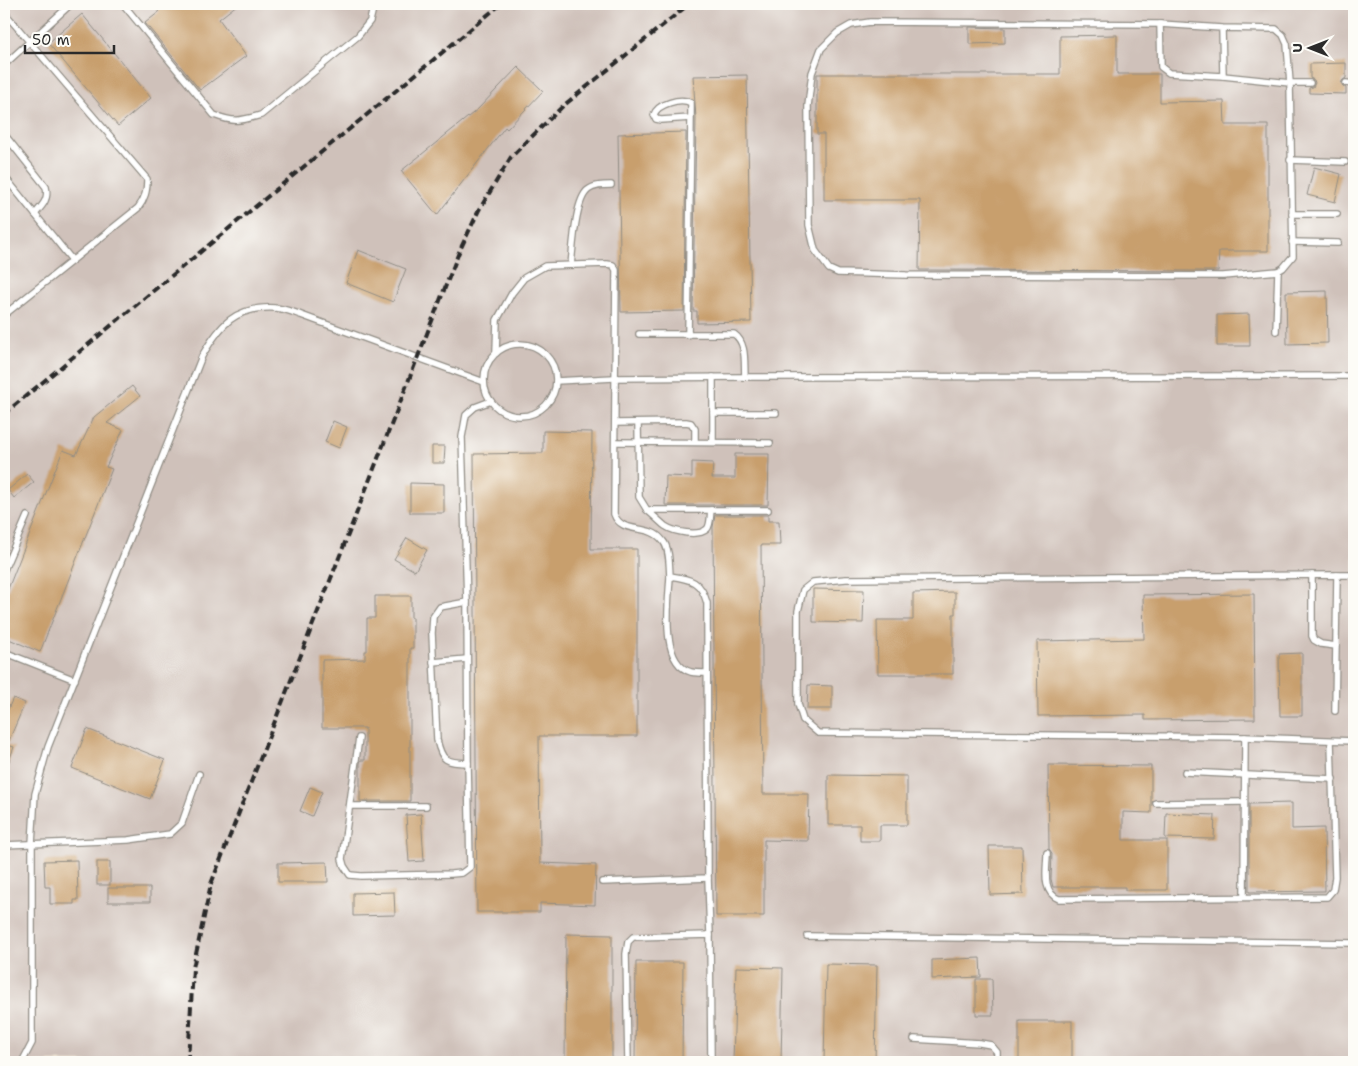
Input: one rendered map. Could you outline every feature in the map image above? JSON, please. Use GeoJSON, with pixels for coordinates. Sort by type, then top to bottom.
{"type":"FeatureCollection","features":[{"type":"Feature","properties":{"kind":"lane"},"geometry":{"type":"LineString","coordinates":[[4,66],[71,4]]}},
{"type":"Feature","properties":{"kind":"lane"},"geometry":{"type":"LineString","coordinates":[[123,4],[214,115],[229,121],[242,121],[261,115],[358,36],[370,20],[374,4]]}},
{"type":"Feature","properties":{"kind":"lane"},"geometry":{"type":"LineString","coordinates":[[4,12],[147,180],[144,201],[138,208],[4,315]]}},
{"type":"Feature","properties":{"kind":"lane"},"geometry":{"type":"LineString","coordinates":[[870,22],[1160,24],[1276,29],[1283,35],[1287,44],[1290,83],[1293,256],[1284,268],[1278,271],[1223,276],[838,273],[829,269],[815,250],[809,225],[808,106],[812,72],[821,49],[837,33],[851,25],[870,22]]}},
{"type":"Feature","properties":{"kind":"lane"},"geometry":{"type":"LineString","coordinates":[[1160,24],[1161,67],[1169,73],[1310,83]]}},
{"type":"Feature","properties":{"kind":"lane"},"geometry":{"type":"LineString","coordinates":[[1222,28],[1223,76]]}},
{"type":"Feature","properties":{"kind":"lane"},"geometry":{"type":"LineString","coordinates":[[1346,83],[1354,84]]}},
{"type":"Feature","properties":{"kind":"lane"},"geometry":{"type":"LineString","coordinates":[[688,336],[691,118],[691,103],[688,100],[682,100],[660,106],[654,115],[656,119],[661,120],[691,118]]}},
{"type":"Feature","properties":{"kind":"lane"},"geometry":{"type":"LineString","coordinates":[[4,134],[46,187],[48,194],[45,203],[35,214]]}},
{"type":"Feature","properties":{"kind":"lane"},"geometry":{"type":"LineString","coordinates":[[1290,160],[1345,162]]}},
{"type":"Feature","properties":{"kind":"lane"},"geometry":{"type":"LineString","coordinates":[[4,176],[72,260]]}},
{"type":"Feature","properties":{"kind":"lane"},"geometry":{"type":"LineString","coordinates":[[570,266],[576,221],[583,196],[589,189],[601,184],[611,185]]}},
{"type":"Feature","properties":{"kind":"lane"},"geometry":{"type":"LineString","coordinates":[[1292,214],[1337,214]]}},
{"type":"Feature","properties":{"kind":"lane"},"geometry":{"type":"LineString","coordinates":[[1292,242],[1338,243]]}},
{"type":"Feature","properties":{"kind":"lane"},"geometry":{"type":"LineString","coordinates":[[496,353],[497,320],[512,293],[524,278],[545,266],[613,265],[616,270],[614,504],[617,520],[622,526],[644,529],[655,534],[664,542],[668,556],[670,576],[668,640],[671,652],[682,666],[690,672],[707,674]]}},
{"type":"Feature","properties":{"kind":"lane"},"geometry":{"type":"LineString","coordinates":[[1276,331],[1278,271]]}},
{"type":"Feature","properties":{"kind":"lane"},"geometry":{"type":"LineString","coordinates":[[24,1062],[32,1043],[32,844],[35,794],[48,747],[202,356],[215,333],[231,319],[249,310],[276,308],[301,315],[484,382]]}},
{"type":"Feature","properties":{"kind":"lane"},"geometry":{"type":"LineString","coordinates":[[639,334],[688,336],[734,334],[741,339],[744,350],[745,376]]}},
{"type":"Feature","properties":{"kind":"lane"},"geometry":{"type":"LineString","coordinates":[[517,344],[529,345],[540,350],[549,358],[554,369],[556,381],[554,392],[540,410],[519,416],[508,414],[498,409],[491,401],[484,382],[485,370],[489,361],[496,353],[506,347],[517,344]]}},
{"type":"Feature","properties":{"kind":"lane"},"geometry":{"type":"LineString","coordinates":[[556,381],[745,376],[1354,376]]}},
{"type":"Feature","properties":{"kind":"lane"},"geometry":{"type":"LineString","coordinates":[[712,377],[713,442]]}},
{"type":"Feature","properties":{"kind":"lane"},"geometry":{"type":"LineString","coordinates":[[359,738],[342,859],[350,875],[462,873],[470,867],[467,602],[462,437],[466,415],[475,407],[491,401]]}},
{"type":"Feature","properties":{"kind":"lane"},"geometry":{"type":"LineString","coordinates":[[713,413],[776,413]]}},
{"type":"Feature","properties":{"kind":"lane"},"geometry":{"type":"LineString","coordinates":[[615,423],[691,423],[695,429],[695,442]]}},
{"type":"Feature","properties":{"kind":"lane"},"geometry":{"type":"LineString","coordinates":[[638,423],[639,497],[647,510],[665,526],[682,533],[707,529],[710,523],[710,510]]}},
{"type":"Feature","properties":{"kind":"lane"},"geometry":{"type":"LineString","coordinates":[[615,442],[770,443]]}},
{"type":"Feature","properties":{"kind":"lane"},"geometry":{"type":"LineString","coordinates":[[647,510],[768,510]]}},
{"type":"Feature","properties":{"kind":"lane"},"geometry":{"type":"LineString","coordinates":[[4,570],[26,516]]}},
{"type":"Feature","properties":{"kind":"lane"},"geometry":{"type":"LineString","coordinates":[[1312,575],[1312,636],[1314,640],[1321,644],[1336,646]]}},
{"type":"Feature","properties":{"kind":"lane"},"geometry":{"type":"LineString","coordinates":[[1335,711],[1337,575]]}},
{"type":"Feature","properties":{"kind":"lane"},"geometry":{"type":"LineString","coordinates":[[1354,575],[846,579],[813,582],[802,590],[798,612],[798,704],[804,720],[818,733],[1245,737],[1354,741]]}},
{"type":"Feature","properties":{"kind":"lane"},"geometry":{"type":"LineString","coordinates":[[670,576],[686,578],[699,585],[704,592],[707,604],[711,1062]]}},
{"type":"Feature","properties":{"kind":"lane"},"geometry":{"type":"LineString","coordinates":[[467,602],[440,607],[434,617],[432,633],[437,740],[440,754],[449,762],[468,763]]}},
{"type":"Feature","properties":{"kind":"lane"},"geometry":{"type":"LineString","coordinates":[[4,652],[75,680]]}},
{"type":"Feature","properties":{"kind":"lane"},"geometry":{"type":"LineString","coordinates":[[433,662],[467,659]]}},
{"type":"Feature","properties":{"kind":"lane"},"geometry":{"type":"LineString","coordinates":[[1244,898],[1245,737]]}},
{"type":"Feature","properties":{"kind":"lane"},"geometry":{"type":"LineString","coordinates":[[1047,853],[1048,890],[1052,896],[1060,899],[1327,897],[1333,890],[1335,877],[1331,740]]}},
{"type":"Feature","properties":{"kind":"lane"},"geometry":{"type":"LineString","coordinates":[[1185,772],[1333,779]]}},
{"type":"Feature","properties":{"kind":"lane"},"geometry":{"type":"LineString","coordinates":[[4,845],[128,840],[170,834],[182,823],[199,774]]}},
{"type":"Feature","properties":{"kind":"lane"},"geometry":{"type":"LineString","coordinates":[[1156,803],[1244,802]]}},
{"type":"Feature","properties":{"kind":"lane"},"geometry":{"type":"LineString","coordinates":[[350,806],[426,806]]}},
{"type":"Feature","properties":{"kind":"lane"},"geometry":{"type":"LineString","coordinates":[[602,882],[708,878]]}},
{"type":"Feature","properties":{"kind":"lane"},"geometry":{"type":"LineString","coordinates":[[628,1062],[626,954],[628,942],[633,937],[710,935]]}},
{"type":"Feature","properties":{"kind":"lane"},"geometry":{"type":"LineString","coordinates":[[807,936],[1354,943]]}},
{"type":"Feature","properties":{"kind":"lane"},"geometry":{"type":"LineString","coordinates":[[914,1039],[980,1042],[991,1045],[997,1052],[997,1062]]}},
{"type":"Feature","properties":{"kind":"shaded area"},"geometry":{"type":"Polygon","coordinates":[[[4,4],[1354,4],[1354,1062],[4,1062],[4,4]]]}},
{"type":"Feature","properties":{"kind":"building"},"geometry":{"type":"Polygon","coordinates":[[[152,4],[238,4],[219,19],[246,56],[200,90],[145,23],[159,12],[152,4]]]}},
{"type":"Feature","properties":{"kind":"building"},"geometry":{"type":"Polygon","coordinates":[[[82,14],[151,98],[118,126],[48,43],[82,14]]]}},
{"type":"Feature","properties":{"kind":"building"},"geometry":{"type":"Polygon","coordinates":[[[969,27],[1005,28],[1005,43],[969,44],[969,27]]]}},
{"type":"Feature","properties":{"kind":"building"},"geometry":{"type":"Polygon","coordinates":[[[1117,35],[1117,74],[1160,74],[1160,102],[1224,101],[1225,125],[1268,125],[1268,251],[1219,251],[1218,271],[919,270],[920,200],[824,200],[824,134],[817,134],[817,74],[1060,74],[1060,36],[1117,35]]]}},
{"type":"Feature","properties":{"kind":"building"},"geometry":{"type":"Polygon","coordinates":[[[1346,63],[1346,78],[1341,83],[1346,88],[1346,94],[1309,93],[1309,88],[1313,87],[1315,83],[1310,78],[1310,64],[1346,63]]]}},
{"type":"Feature","properties":{"kind":"building"},"geometry":{"type":"Polygon","coordinates":[[[518,67],[543,91],[507,129],[505,127],[437,215],[401,171],[478,109],[518,67]]]}},
{"type":"Feature","properties":{"kind":"building"},"geometry":{"type":"Polygon","coordinates":[[[747,75],[751,322],[697,323],[697,311],[693,311],[696,118],[693,76],[747,75]]]}},
{"type":"Feature","properties":{"kind":"building"},"geometry":{"type":"Polygon","coordinates":[[[686,132],[684,311],[621,312],[618,134],[686,132]]]}},
{"type":"Feature","properties":{"kind":"building"},"geometry":{"type":"Polygon","coordinates":[[[1314,167],[1341,174],[1335,202],[1307,195],[1314,167]]]}},
{"type":"Feature","properties":{"kind":"building"},"geometry":{"type":"Polygon","coordinates":[[[358,250],[406,269],[393,302],[346,283],[358,250]]]}},
{"type":"Feature","properties":{"kind":"building"},"geometry":{"type":"Polygon","coordinates":[[[1327,291],[1328,343],[1287,344],[1286,292],[1327,291]]]}},
{"type":"Feature","properties":{"kind":"building"},"geometry":{"type":"Polygon","coordinates":[[[1249,314],[1250,346],[1217,346],[1217,315],[1249,314]]]}},
{"type":"Feature","properties":{"kind":"building"},"geometry":{"type":"Polygon","coordinates":[[[132,386],[140,396],[107,423],[123,430],[106,467],[112,469],[40,652],[4,637],[4,599],[63,450],[76,455],[94,417],[132,386]]]}},
{"type":"Feature","properties":{"kind":"building"},"geometry":{"type":"Polygon","coordinates":[[[333,421],[347,427],[339,448],[325,442],[333,421]]]}},
{"type":"Feature","properties":{"kind":"building"},"geometry":{"type":"Polygon","coordinates":[[[543,431],[592,432],[591,549],[637,549],[637,736],[539,736],[540,863],[596,865],[595,905],[540,903],[540,912],[477,912],[474,454],[543,453],[543,431]]]}},
{"type":"Feature","properties":{"kind":"building"},"geometry":{"type":"Polygon","coordinates":[[[432,446],[445,446],[444,463],[432,463],[432,446]]]}},
{"type":"Feature","properties":{"kind":"building"},"geometry":{"type":"Polygon","coordinates":[[[735,454],[769,454],[768,505],[665,505],[666,476],[692,477],[692,462],[713,463],[712,478],[735,478],[735,454]]]}},
{"type":"Feature","properties":{"kind":"building"},"geometry":{"type":"Polygon","coordinates":[[[27,474],[34,482],[14,498],[8,490],[27,474]]]}},
{"type":"Feature","properties":{"kind":"building"},"geometry":{"type":"Polygon","coordinates":[[[410,483],[444,484],[444,513],[410,513],[410,483]]]}},
{"type":"Feature","properties":{"kind":"building"},"geometry":{"type":"Polygon","coordinates":[[[715,515],[768,515],[768,521],[779,521],[780,545],[761,545],[763,794],[809,794],[808,841],[764,840],[764,916],[716,916],[713,527],[715,515]]]}},
{"type":"Feature","properties":{"kind":"building"},"geometry":{"type":"Polygon","coordinates":[[[407,538],[427,550],[415,571],[394,559],[407,538]]]}},
{"type":"Feature","properties":{"kind":"building"},"geometry":{"type":"Polygon","coordinates":[[[813,589],[864,590],[863,623],[813,622],[813,589]]]}},
{"type":"Feature","properties":{"kind":"building"},"geometry":{"type":"Polygon","coordinates":[[[955,592],[953,674],[878,674],[877,620],[913,620],[913,593],[955,592]]]}},
{"type":"Feature","properties":{"kind":"building"},"geometry":{"type":"Polygon","coordinates":[[[1254,594],[1255,719],[1145,720],[1145,715],[1038,716],[1037,641],[1144,639],[1143,595],[1254,594]]]}},
{"type":"Feature","properties":{"kind":"building"},"geometry":{"type":"Polygon","coordinates":[[[375,596],[411,596],[413,648],[410,648],[410,801],[360,801],[360,763],[361,760],[365,760],[365,728],[322,728],[322,660],[365,659],[365,651],[367,651],[367,618],[375,618],[375,596]]]}},
{"type":"Feature","properties":{"kind":"building"},"geometry":{"type":"Polygon","coordinates":[[[1302,653],[1302,716],[1280,716],[1279,654],[1302,653]]]}},
{"type":"Feature","properties":{"kind":"building"},"geometry":{"type":"Polygon","coordinates":[[[808,685],[832,686],[832,709],[807,709],[808,685]]]}},
{"type":"Feature","properties":{"kind":"building"},"geometry":{"type":"Polygon","coordinates":[[[13,698],[25,703],[7,745],[14,747],[4,772],[4,718],[13,698]]]}},
{"type":"Feature","properties":{"kind":"building"},"geometry":{"type":"Polygon","coordinates":[[[87,729],[165,760],[150,799],[72,768],[87,729]]]}},
{"type":"Feature","properties":{"kind":"building"},"geometry":{"type":"Polygon","coordinates":[[[1048,765],[1151,766],[1151,813],[1123,812],[1123,840],[1167,840],[1167,890],[1125,890],[1125,887],[1053,887],[1051,879],[1052,853],[1049,849],[1048,765]]]}},
{"type":"Feature","properties":{"kind":"building"},"geometry":{"type":"Polygon","coordinates":[[[828,775],[907,776],[907,825],[880,825],[880,841],[860,841],[860,825],[828,825],[828,775]]]}},
{"type":"Feature","properties":{"kind":"building"},"geometry":{"type":"Polygon","coordinates":[[[310,787],[322,792],[312,816],[300,811],[310,787]]]}},
{"type":"Feature","properties":{"kind":"building"},"geometry":{"type":"Polygon","coordinates":[[[1292,803],[1292,829],[1324,828],[1325,891],[1249,892],[1249,804],[1292,803]]]}},
{"type":"Feature","properties":{"kind":"building"},"geometry":{"type":"Polygon","coordinates":[[[1166,813],[1215,815],[1214,839],[1165,838],[1166,813]]]}},
{"type":"Feature","properties":{"kind":"building"},"geometry":{"type":"Polygon","coordinates":[[[421,814],[424,861],[409,862],[406,815],[421,814]]]}},
{"type":"Feature","properties":{"kind":"building"},"geometry":{"type":"Polygon","coordinates":[[[989,846],[1022,846],[1023,894],[990,895],[989,846]]]}},
{"type":"Feature","properties":{"kind":"building"},"geometry":{"type":"Polygon","coordinates":[[[77,860],[78,900],[74,900],[74,904],[50,904],[50,887],[45,887],[44,861],[77,860]]]}},
{"type":"Feature","properties":{"kind":"building"},"geometry":{"type":"Polygon","coordinates":[[[97,862],[110,862],[110,885],[97,885],[97,862]]]}},
{"type":"Feature","properties":{"kind":"building"},"geometry":{"type":"Polygon","coordinates":[[[327,862],[328,882],[278,882],[278,863],[327,862]]]}},
{"type":"Feature","properties":{"kind":"building"},"geometry":{"type":"Polygon","coordinates":[[[108,888],[150,888],[150,902],[108,902],[108,888]]]}},
{"type":"Feature","properties":{"kind":"building"},"geometry":{"type":"Polygon","coordinates":[[[394,892],[395,915],[353,916],[353,893],[394,892]]]}},
{"type":"Feature","properties":{"kind":"building"},"geometry":{"type":"Polygon","coordinates":[[[566,934],[612,935],[612,1062],[565,1062],[566,934]]]}},
{"type":"Feature","properties":{"kind":"building"},"geometry":{"type":"Polygon","coordinates":[[[980,958],[981,977],[932,979],[932,960],[980,958]]]}},
{"type":"Feature","properties":{"kind":"building"},"geometry":{"type":"Polygon","coordinates":[[[636,962],[683,962],[682,1062],[635,1062],[636,962]]]}},
{"type":"Feature","properties":{"kind":"building"},"geometry":{"type":"Polygon","coordinates":[[[826,964],[877,965],[875,1062],[824,1062],[826,964]]]}},
{"type":"Feature","properties":{"kind":"building"},"geometry":{"type":"Polygon","coordinates":[[[736,967],[783,968],[781,1062],[733,1062],[736,967]]]}},
{"type":"Feature","properties":{"kind":"building"},"geometry":{"type":"Polygon","coordinates":[[[976,979],[992,979],[993,1015],[976,1015],[976,979]]]}},
{"type":"Feature","properties":{"kind":"building"},"geometry":{"type":"Polygon","coordinates":[[[1019,1021],[1072,1021],[1072,1062],[1019,1062],[1019,1021]]]}},
{"type":"Feature","properties":{"kind":"railway"},"geometry":{"type":"LineString","coordinates":[[4,414],[501,4]]}},
{"type":"Feature","properties":{"kind":"railway"},"geometry":{"type":"LineString","coordinates":[[188,1062],[193,968],[211,884],[459,252],[479,210],[511,157],[563,106],[689,4]]}}]}
